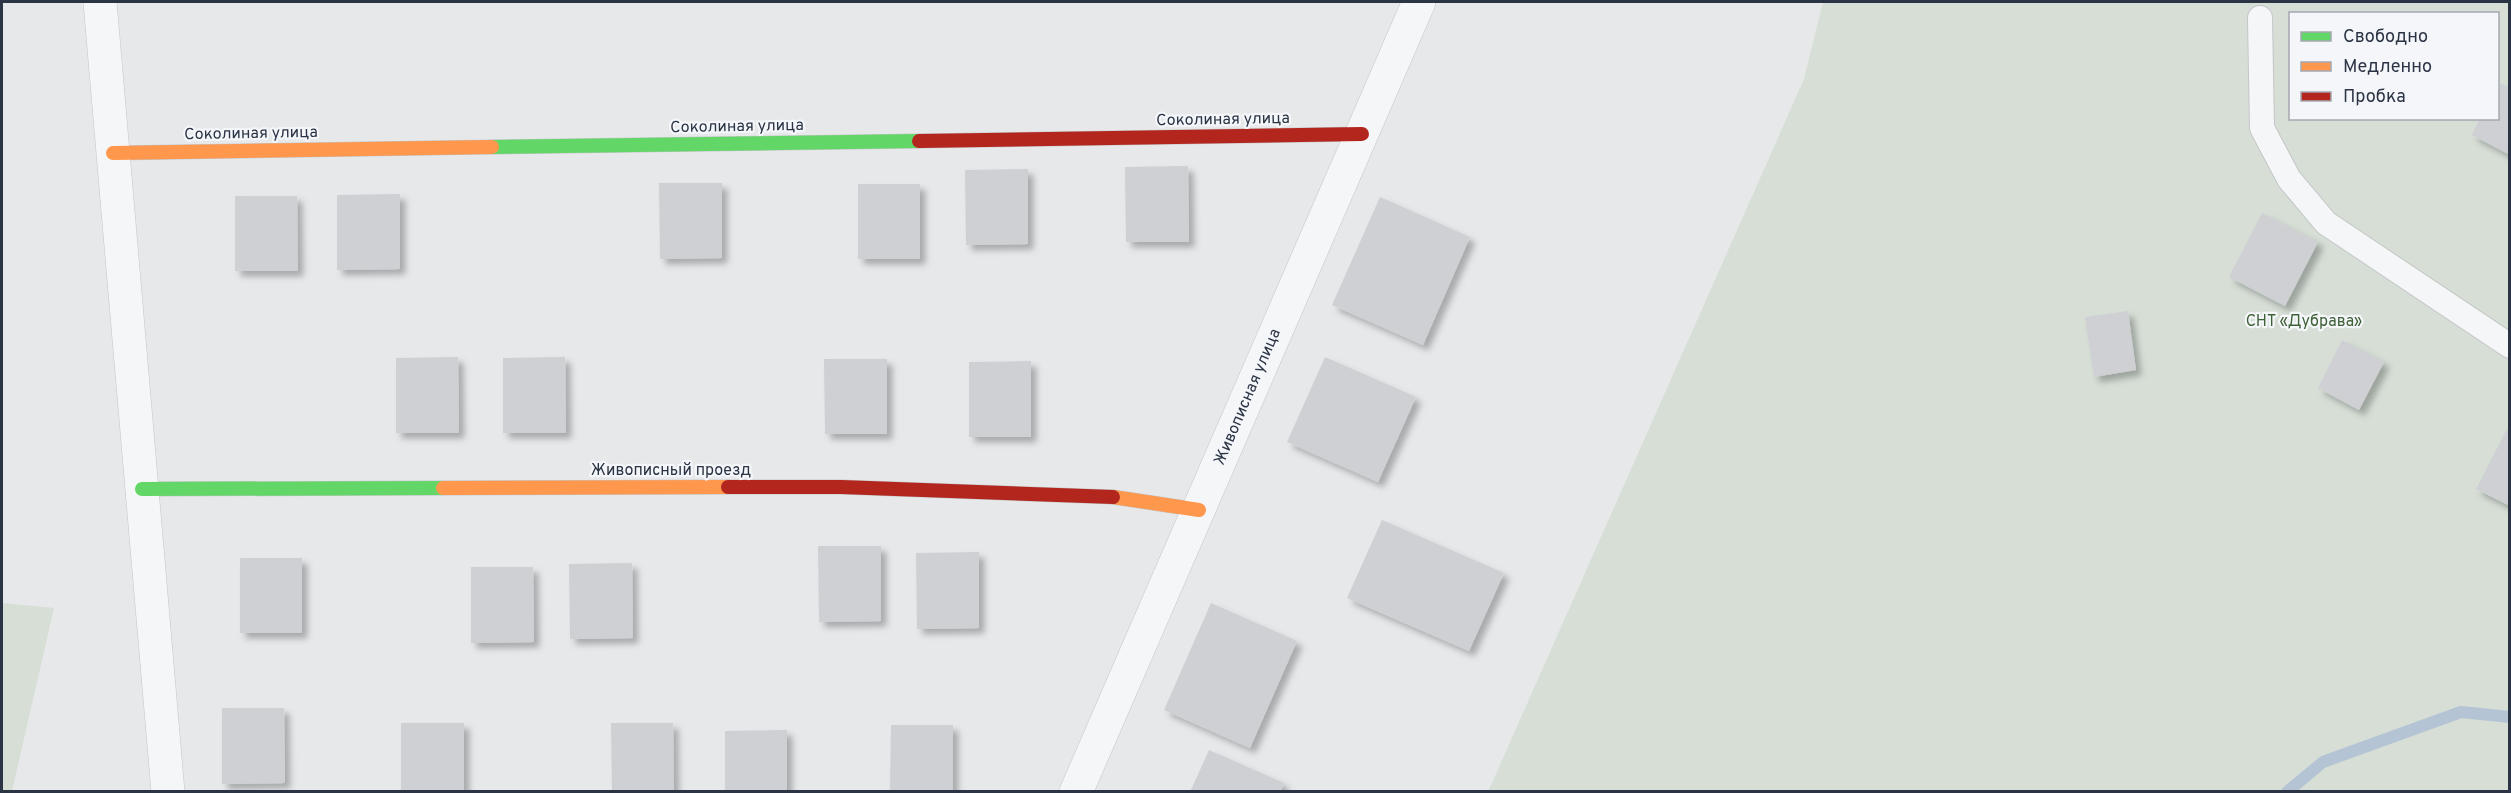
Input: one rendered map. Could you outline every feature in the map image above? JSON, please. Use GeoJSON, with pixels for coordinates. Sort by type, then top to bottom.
{"type":"FeatureCollection","features":[{"type":"Feature","properties":{"kind":"street"},"geometry":{"type":"LineString","coordinates":[[100,2],[168,792]]}},
{"type":"Feature","properties":{"kind":"street","name":"Живописная улица"},"geometry":{"type":"LineString","coordinates":[[1076,792],[1419,2]]}},
{"type":"Feature","properties":{"kind":"street","name":"Соколиная улица"},"geometry":{"type":"LineString","coordinates":[[113,153],[1362,134]]}},
{"type":"Feature","properties":{"kind":"street","name":"Живописный проезд"},"geometry":{"type":"LineString","coordinates":[[142,489],[841,487],[1123,496],[1199,510]]}},
{"type":"Feature","properties":{"kind":"lane"},"geometry":{"type":"LineString","coordinates":[[2260,18],[2262,128],[2289,179],[2326,223],[2510,346]]}},
{"type":"Feature","properties":{"kind":"green space","name":"СНТ «Дубрава»"},"geometry":{"type":"Polygon","coordinates":[[[1823,2],[2509,2],[2509,791],[1488,792],[1804,79],[1823,2]]]}},
{"type":"Feature","properties":{"kind":"green space"},"geometry":{"type":"Polygon","coordinates":[[[2,603],[54,608],[12,791],[2,791],[2,603]]]}},
{"type":"Feature","properties":{"kind":"building"},"geometry":{"type":"Polygon","coordinates":[[[2499,83],[2510,88],[2510,155],[2472,135],[2479,120],[2499,120],[2499,83]]]}},
{"type":"Feature","properties":{"kind":"building"},"geometry":{"type":"Polygon","coordinates":[[[1188,166],[1189,242],[1126,242],[1125,167],[1188,166]]]}},
{"type":"Feature","properties":{"kind":"building"},"geometry":{"type":"Polygon","coordinates":[[[1028,169],[1028,244],[966,245],[965,170],[1028,169]]]}},
{"type":"Feature","properties":{"kind":"building"},"geometry":{"type":"Polygon","coordinates":[[[659,183],[722,183],[722,258],[660,259],[659,183]]]}},
{"type":"Feature","properties":{"kind":"building"},"geometry":{"type":"Polygon","coordinates":[[[858,184],[920,184],[920,259],[858,259],[858,184]]]}},
{"type":"Feature","properties":{"kind":"building"},"geometry":{"type":"Polygon","coordinates":[[[400,194],[400,269],[337,270],[337,195],[400,194]]]}},
{"type":"Feature","properties":{"kind":"building"},"geometry":{"type":"Polygon","coordinates":[[[235,196],[297,196],[298,271],[235,271],[235,196]]]}},
{"type":"Feature","properties":{"kind":"building"},"geometry":{"type":"Polygon","coordinates":[[[1380,197],[1470,237],[1423,345],[1332,305],[1380,197]]]}},
{"type":"Feature","properties":{"kind":"building"},"geometry":{"type":"Polygon","coordinates":[[[2262,213],[2318,242],[2285,306],[2229,277],[2262,213]]]}},
{"type":"Feature","properties":{"kind":"building"},"geometry":{"type":"Polygon","coordinates":[[[2128,311],[2136,370],[2094,377],[2085,317],[2128,311]]]}},
{"type":"Feature","properties":{"kind":"building"},"geometry":{"type":"Polygon","coordinates":[[[2342,340],[2384,362],[2359,410],[2318,388],[2342,340]]]}},
{"type":"Feature","properties":{"kind":"building"},"geometry":{"type":"Polygon","coordinates":[[[458,357],[459,433],[396,433],[396,358],[458,357]]]}},
{"type":"Feature","properties":{"kind":"building"},"geometry":{"type":"Polygon","coordinates":[[[565,357],[566,433],[503,433],[503,358],[565,357]]]}},
{"type":"Feature","properties":{"kind":"building"},"geometry":{"type":"Polygon","coordinates":[[[1325,357],[1416,397],[1378,482],[1287,442],[1325,357]]]}},
{"type":"Feature","properties":{"kind":"building"},"geometry":{"type":"Polygon","coordinates":[[[824,359],[887,359],[887,434],[825,434],[824,359]]]}},
{"type":"Feature","properties":{"kind":"building"},"geometry":{"type":"Polygon","coordinates":[[[1031,361],[1031,437],[969,437],[969,362],[1031,361]]]}},
{"type":"Feature","properties":{"kind":"building"},"geometry":{"type":"Polygon","coordinates":[[[2507,429],[2510,430],[2510,506],[2476,489],[2507,429]]]}},
{"type":"Feature","properties":{"kind":"building"},"geometry":{"type":"Polygon","coordinates":[[[1382,520],[1504,573],[1469,651],[1347,598],[1382,520]]]}},
{"type":"Feature","properties":{"kind":"building"},"geometry":{"type":"Polygon","coordinates":[[[818,546],[881,546],[881,621],[819,622],[818,546]]]}},
{"type":"Feature","properties":{"kind":"building"},"geometry":{"type":"Polygon","coordinates":[[[979,552],[979,628],[917,629],[916,553],[979,552]]]}},
{"type":"Feature","properties":{"kind":"building"},"geometry":{"type":"Polygon","coordinates":[[[240,558],[302,558],[302,633],[240,633],[240,558]]]}},
{"type":"Feature","properties":{"kind":"building"},"geometry":{"type":"Polygon","coordinates":[[[632,563],[633,638],[570,639],[569,564],[632,563]]]}},
{"type":"Feature","properties":{"kind":"building"},"geometry":{"type":"Polygon","coordinates":[[[471,567],[533,567],[534,642],[471,643],[471,567]]]}},
{"type":"Feature","properties":{"kind":"building"},"geometry":{"type":"Polygon","coordinates":[[[1211,603],[1297,641],[1250,748],[1164,710],[1211,603]]]}},
{"type":"Feature","properties":{"kind":"building"},"geometry":{"type":"Polygon","coordinates":[[[222,708],[284,708],[285,783],[222,784],[222,708]]]}},
{"type":"Feature","properties":{"kind":"building"},"geometry":{"type":"Polygon","coordinates":[[[401,723],[464,723],[464,792],[401,792],[401,723]]]}},
{"type":"Feature","properties":{"kind":"building"},"geometry":{"type":"Polygon","coordinates":[[[611,723],[673,723],[674,792],[612,792],[611,723]]]}},
{"type":"Feature","properties":{"kind":"building"},"geometry":{"type":"Polygon","coordinates":[[[891,725],[953,725],[953,792],[890,792],[891,725]]]}},
{"type":"Feature","properties":{"kind":"building"},"geometry":{"type":"Polygon","coordinates":[[[787,730],[787,792],[725,792],[725,731],[787,730]]]}},
{"type":"Feature","properties":{"kind":"building"},"geometry":{"type":"Polygon","coordinates":[[[1209,750],[1284,783],[1280,792],[1190,792],[1209,750]]]}},
{"type":"Feature","properties":{"kind":"waterway"},"geometry":{"type":"LineString","coordinates":[[2287,792],[2323,762],[2461,712],[2510,717]]}},
{"type":"Feature","properties":{"kind":"traffic: fast"},"geometry":{"type":"LineString","coordinates":[[492,147],[919,141]]}},
{"type":"Feature","properties":{"kind":"traffic: fast"},"geometry":{"type":"LineString","coordinates":[[142,489],[443,488]]}},
{"type":"Feature","properties":{"kind":"traffic: slow"},"geometry":{"type":"LineString","coordinates":[[113,153],[492,147]]}},
{"type":"Feature","properties":{"kind":"traffic: slow"},"geometry":{"type":"LineString","coordinates":[[443,488],[728,487]]}},
{"type":"Feature","properties":{"kind":"traffic: slow"},"geometry":{"type":"LineString","coordinates":[[1113,497],[1199,510]]}},
{"type":"Feature","properties":{"kind":"traffic: jam"},"geometry":{"type":"LineString","coordinates":[[919,141],[1362,134]]}},
{"type":"Feature","properties":{"kind":"traffic: jam"},"geometry":{"type":"LineString","coordinates":[[728,487],[841,487],[1113,497]]}}]}
